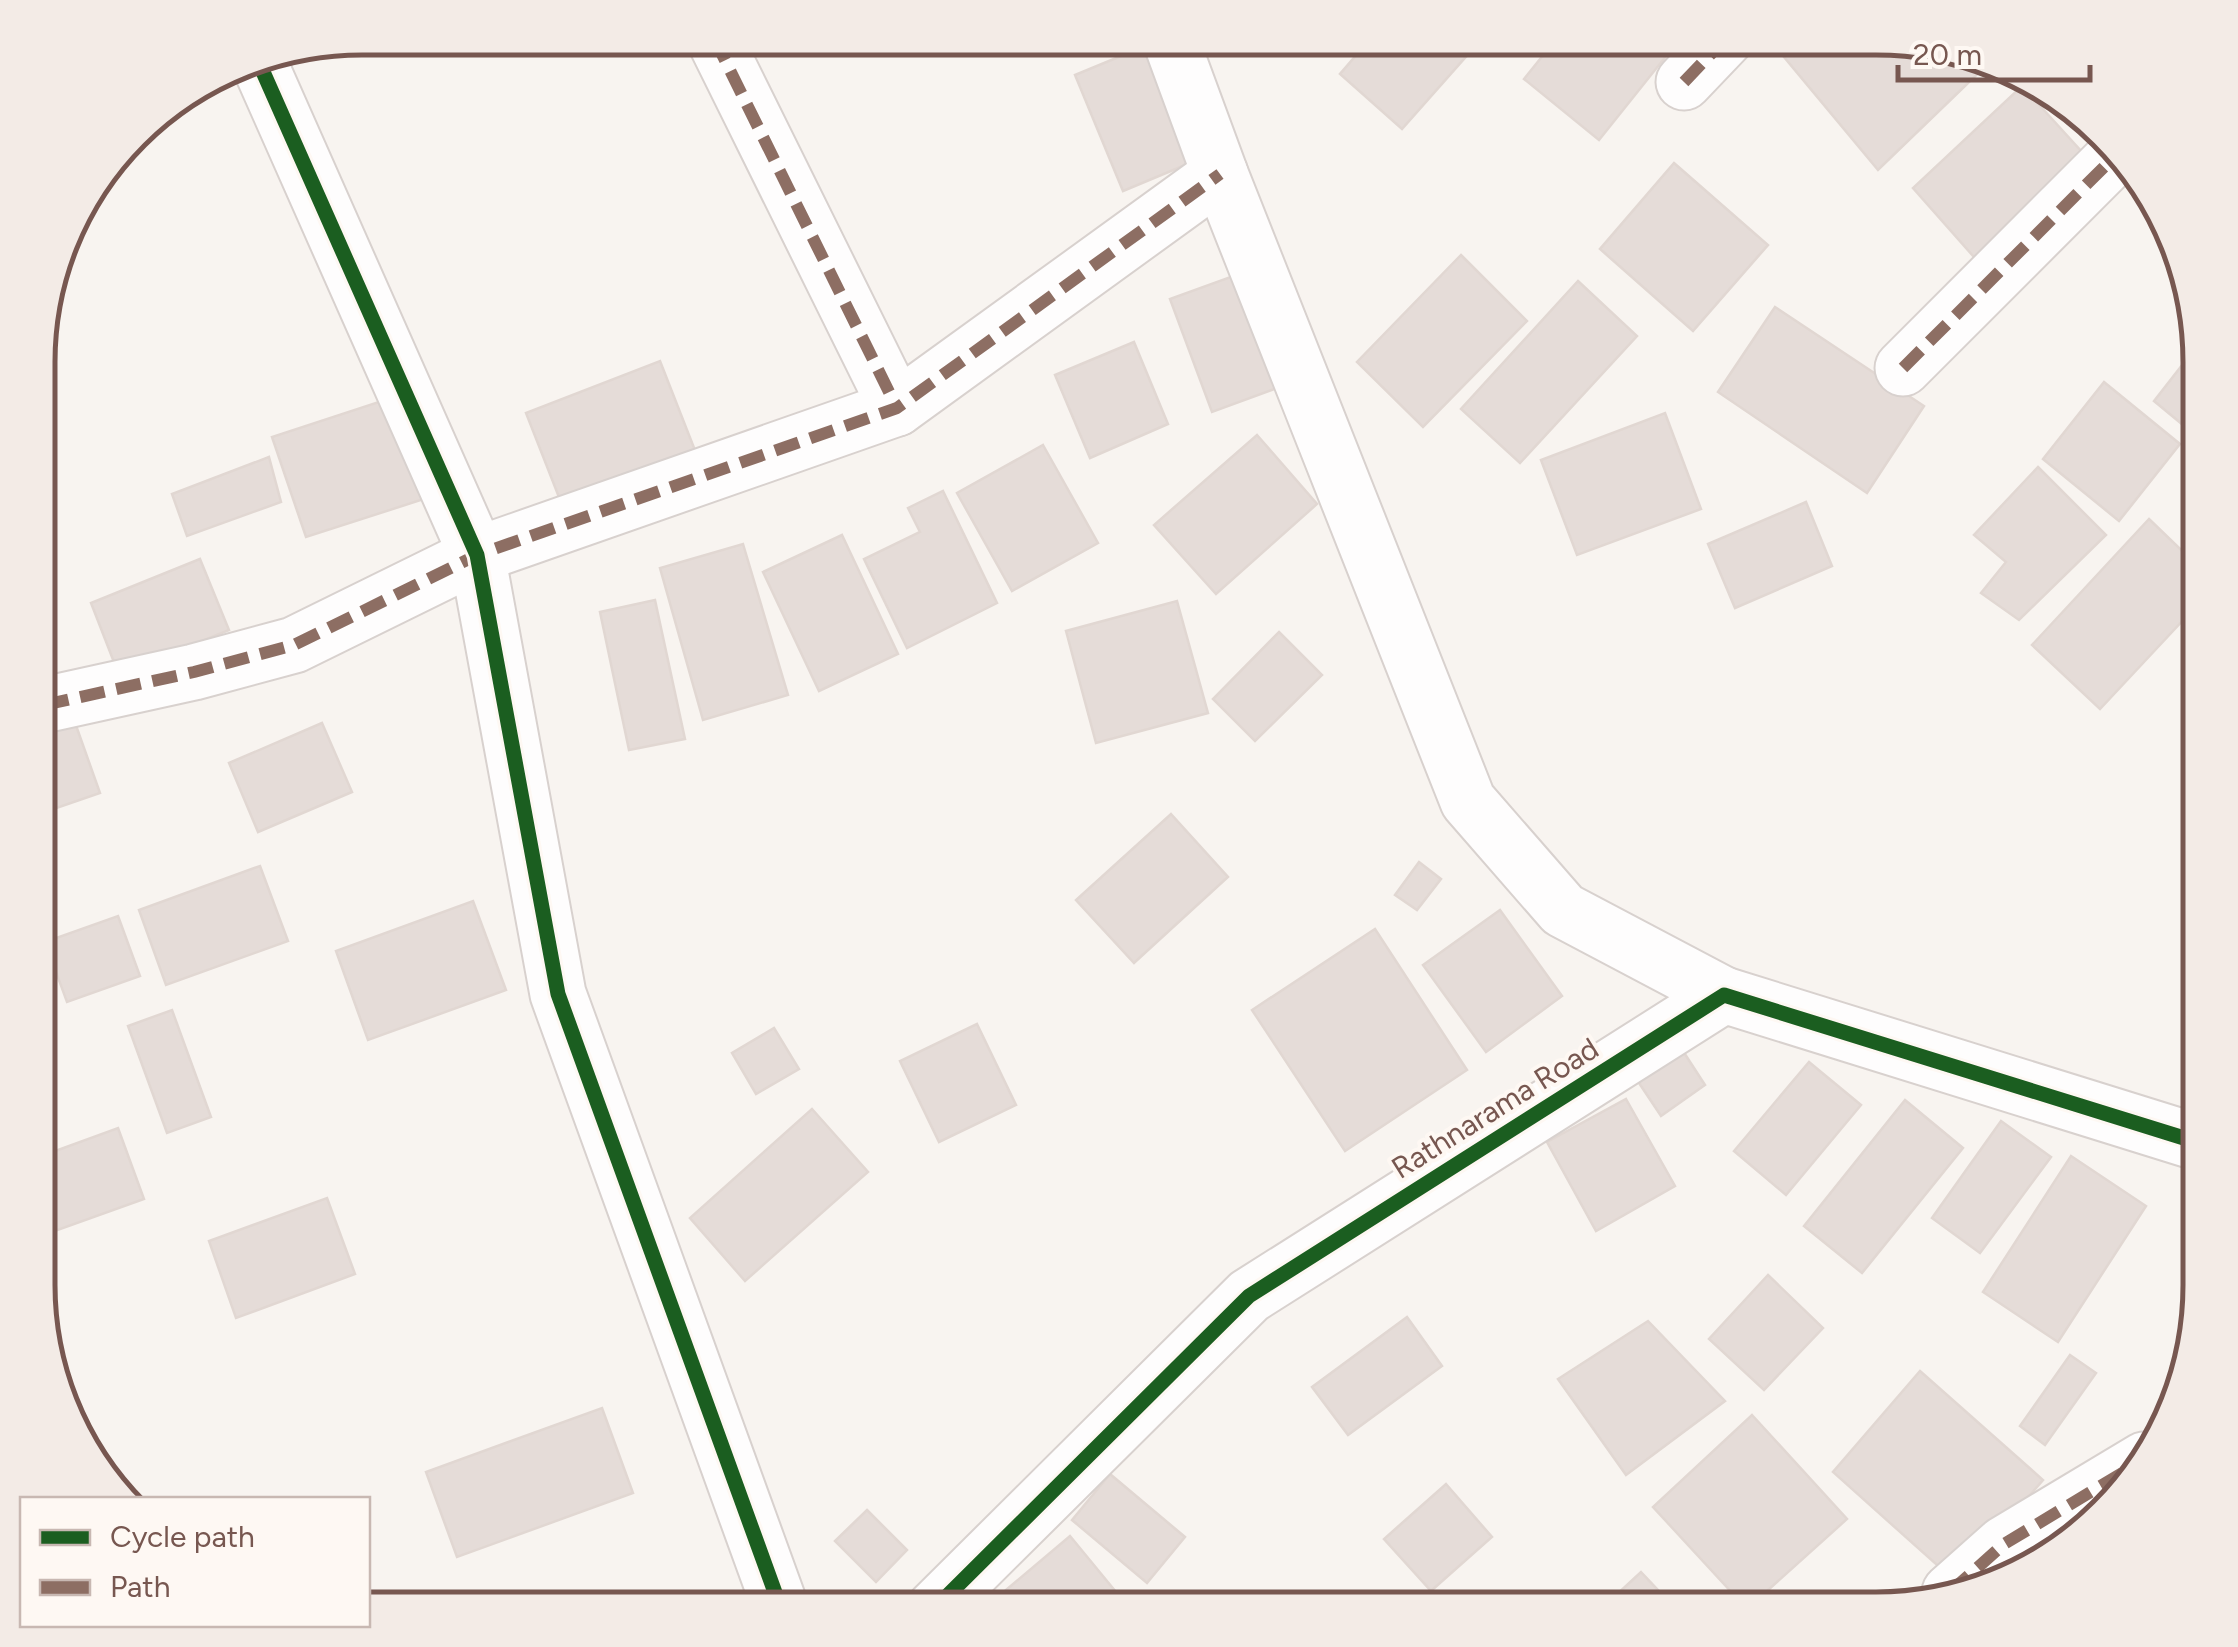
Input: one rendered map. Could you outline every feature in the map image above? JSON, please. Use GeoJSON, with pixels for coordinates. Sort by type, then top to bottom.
{"type":"FeatureCollection","features":[{"type":"Feature","properties":{"kind":"street"},"geometry":{"type":"LineString","coordinates":[[722,55],[896,408]]}},
{"type":"Feature","properties":{"kind":"street"},"geometry":{"type":"LineString","coordinates":[[1176,56],[1468,801],[1563,910],[1724,995],[2182,1137]]}},
{"type":"Feature","properties":{"kind":"street"},"geometry":{"type":"LineString","coordinates":[[1684,82],[1709,56]]}},
{"type":"Feature","properties":{"kind":"street"},"geometry":{"type":"LineString","coordinates":[[263,72],[476,555],[558,994],[775,1591]]}},
{"type":"Feature","properties":{"kind":"street"},"geometry":{"type":"LineString","coordinates":[[1903,368],[2109,162]]}},
{"type":"Feature","properties":{"kind":"street"},"geometry":{"type":"LineString","coordinates":[[55,703],[294,645],[476,555],[896,408],[1220,174]]}},
{"type":"Feature","properties":{"kind":"street","name":"Rathnarama Road"},"geometry":{"type":"LineString","coordinates":[[952,1591],[1250,1296],[1724,995]]}},
{"type":"Feature","properties":{"kind":"street"},"geometry":{"type":"LineString","coordinates":[[1965,1579],[2004,1544],[2114,1478]]}},
{"type":"Feature","properties":{"kind":"building"},"geometry":{"type":"Polygon","coordinates":[[[1122,55],[1160,56],[1202,158],[1123,191],[1075,75],[1122,55]]]}},
{"type":"Feature","properties":{"kind":"building"},"geometry":{"type":"Polygon","coordinates":[[[1356,56],[1467,56],[1402,129],[1340,74],[1356,56]]]}},
{"type":"Feature","properties":{"kind":"building"},"geometry":{"type":"Polygon","coordinates":[[[1543,56],[1666,56],[1599,140],[1524,79],[1543,56]]]}},
{"type":"Feature","properties":{"kind":"building"},"geometry":{"type":"Polygon","coordinates":[[[1896,56],[1955,65],[1978,73],[1878,170],[1784,57],[1896,56]]]}},
{"type":"Feature","properties":{"kind":"building"},"geometry":{"type":"Polygon","coordinates":[[[2017,90],[2034,100],[2092,163],[1981,265],[1913,188],[2017,90]]]}},
{"type":"Feature","properties":{"kind":"building"},"geometry":{"type":"Polygon","coordinates":[[[1674,163],[1768,245],[1693,331],[1600,249],[1674,163]]]}},
{"type":"Feature","properties":{"kind":"building"},"geometry":{"type":"Polygon","coordinates":[[[1461,255],[1527,321],[1423,427],[1357,362],[1461,255]]]}},
{"type":"Feature","properties":{"kind":"building"},"geometry":{"type":"Polygon","coordinates":[[[1236,275],[1277,388],[1212,412],[1170,299],[1236,275]]]}},
{"type":"Feature","properties":{"kind":"building"},"geometry":{"type":"Polygon","coordinates":[[[1578,281],[1637,336],[1520,463],[1461,409],[1578,281]]]}},
{"type":"Feature","properties":{"kind":"building"},"geometry":{"type":"Polygon","coordinates":[[[1775,307],[1924,406],[1867,493],[1718,392],[1775,307]]]}},
{"type":"Feature","properties":{"kind":"building"},"geometry":{"type":"Polygon","coordinates":[[[1134,342],[1168,424],[1090,458],[1055,375],[1134,342]]]}},
{"type":"Feature","properties":{"kind":"building"},"geometry":{"type":"Polygon","coordinates":[[[660,361],[698,458],[564,510],[526,413],[660,361]]]}},
{"type":"Feature","properties":{"kind":"building"},"geometry":{"type":"Polygon","coordinates":[[[2182,365],[2182,424],[2154,401],[2182,365]]]}},
{"type":"Feature","properties":{"kind":"building"},"geometry":{"type":"Polygon","coordinates":[[[2104,382],[2180,444],[2119,521],[2043,459],[2104,382]]]}},
{"type":"Feature","properties":{"kind":"building"},"geometry":{"type":"Polygon","coordinates":[[[394,397],[427,498],[306,537],[272,437],[394,397]]]}},
{"type":"Feature","properties":{"kind":"building"},"geometry":{"type":"Polygon","coordinates":[[[1665,413],[1701,509],[1577,555],[1541,460],[1665,413]]]}},
{"type":"Feature","properties":{"kind":"building"},"geometry":{"type":"Polygon","coordinates":[[[1257,435],[1317,504],[1216,594],[1154,525],[1257,435]]]}},
{"type":"Feature","properties":{"kind":"building"},"geometry":{"type":"Polygon","coordinates":[[[1043,445],[1098,543],[1012,591],[957,493],[1043,445]]]}},
{"type":"Feature","properties":{"kind":"building"},"geometry":{"type":"Polygon","coordinates":[[[269,457],[281,502],[187,536],[172,494],[269,457]]]}},
{"type":"Feature","properties":{"kind":"building"},"geometry":{"type":"Polygon","coordinates":[[[2038,467],[2106,535],[2019,620],[1981,593],[2006,562],[1974,535],[2038,467]]]}},
{"type":"Feature","properties":{"kind":"building"},"geometry":{"type":"Polygon","coordinates":[[[943,491],[997,603],[907,648],[864,559],[920,532],[908,508],[943,491]]]}},
{"type":"Feature","properties":{"kind":"building"},"geometry":{"type":"Polygon","coordinates":[[[1806,502],[1832,566],[1735,608],[1708,544],[1806,502]]]}},
{"type":"Feature","properties":{"kind":"building"},"geometry":{"type":"Polygon","coordinates":[[[2149,519],[2182,551],[2182,621],[2100,709],[2032,645],[2149,519]]]}},
{"type":"Feature","properties":{"kind":"building"},"geometry":{"type":"Polygon","coordinates":[[[842,535],[898,654],[819,691],[763,572],[842,535]]]}},
{"type":"Feature","properties":{"kind":"building"},"geometry":{"type":"Polygon","coordinates":[[[743,544],[788,695],[703,720],[660,568],[743,544]]]}},
{"type":"Feature","properties":{"kind":"building"},"geometry":{"type":"Polygon","coordinates":[[[200,559],[229,630],[119,675],[91,603],[200,559]]]}},
{"type":"Feature","properties":{"kind":"building"},"geometry":{"type":"Polygon","coordinates":[[[655,600],[685,739],[629,750],[600,612],[655,600]]]}},
{"type":"Feature","properties":{"kind":"building"},"geometry":{"type":"Polygon","coordinates":[[[1177,601],[1208,713],[1096,743],[1066,631],[1177,601]]]}},
{"type":"Feature","properties":{"kind":"building"},"geometry":{"type":"Polygon","coordinates":[[[1279,632],[1322,675],[1255,741],[1213,699],[1279,632]]]}},
{"type":"Feature","properties":{"kind":"building"},"geometry":{"type":"Polygon","coordinates":[[[73,717],[100,793],[55,808],[55,723],[73,717]]]}},
{"type":"Feature","properties":{"kind":"building"},"geometry":{"type":"Polygon","coordinates":[[[322,723],[352,792],[258,832],[229,763],[322,723]]]}},
{"type":"Feature","properties":{"kind":"building"},"geometry":{"type":"Polygon","coordinates":[[[1171,814],[1228,877],[1134,963],[1076,900],[1171,814]]]}},
{"type":"Feature","properties":{"kind":"building"},"geometry":{"type":"Polygon","coordinates":[[[1419,862],[1441,879],[1417,910],[1395,895],[1419,862]]]}},
{"type":"Feature","properties":{"kind":"building"},"geometry":{"type":"Polygon","coordinates":[[[260,866],[288,941],[166,985],[139,910],[260,866]]]}},
{"type":"Feature","properties":{"kind":"building"},"geometry":{"type":"Polygon","coordinates":[[[473,901],[506,990],[368,1040],[336,951],[473,901]]]}},
{"type":"Feature","properties":{"kind":"building"},"geometry":{"type":"Polygon","coordinates":[[[1500,910],[1562,996],[1486,1052],[1423,965],[1500,910]]]}},
{"type":"Feature","properties":{"kind":"building"},"geometry":{"type":"Polygon","coordinates":[[[118,916],[140,976],[67,1002],[56,971],[56,938],[118,916]]]}},
{"type":"Feature","properties":{"kind":"building"},"geometry":{"type":"Polygon","coordinates":[[[1375,929],[1467,1070],[1345,1151],[1252,1010],[1375,929]]]}},
{"type":"Feature","properties":{"kind":"building"},"geometry":{"type":"Polygon","coordinates":[[[172,1010],[211,1117],[167,1133],[128,1026],[172,1010]]]}},
{"type":"Feature","properties":{"kind":"building"},"geometry":{"type":"Polygon","coordinates":[[[977,1024],[1016,1105],[939,1142],[900,1061],[977,1024]]]}},
{"type":"Feature","properties":{"kind":"building"},"geometry":{"type":"Polygon","coordinates":[[[774,1028],[799,1069],[756,1094],[732,1053],[774,1028]]]}},
{"type":"Feature","properties":{"kind":"building"},"geometry":{"type":"Polygon","coordinates":[[[1681,1048],[1705,1085],[1661,1116],[1637,1080],[1681,1048]]]}},
{"type":"Feature","properties":{"kind":"building"},"geometry":{"type":"Polygon","coordinates":[[[1809,1062],[1861,1105],[1786,1195],[1734,1151],[1809,1062]]]}},
{"type":"Feature","properties":{"kind":"building"},"geometry":{"type":"Polygon","coordinates":[[[1626,1099],[1675,1186],[1596,1231],[1547,1142],[1626,1099]]]}},
{"type":"Feature","properties":{"kind":"building"},"geometry":{"type":"Polygon","coordinates":[[[1905,1100],[1963,1148],[1862,1273],[1804,1226],[1905,1100]]]}},
{"type":"Feature","properties":{"kind":"building"},"geometry":{"type":"Polygon","coordinates":[[[812,1109],[868,1172],[745,1281],[690,1218],[812,1109]]]}},
{"type":"Feature","properties":{"kind":"building"},"geometry":{"type":"Polygon","coordinates":[[[2001,1121],[2051,1157],[1980,1253],[1932,1218],[2001,1121]]]}},
{"type":"Feature","properties":{"kind":"building"},"geometry":{"type":"Polygon","coordinates":[[[118,1128],[144,1199],[56,1231],[56,1151],[118,1128]]]}},
{"type":"Feature","properties":{"kind":"building"},"geometry":{"type":"Polygon","coordinates":[[[2071,1156],[2146,1206],[2058,1342],[1983,1292],[2071,1156]]]}},
{"type":"Feature","properties":{"kind":"building"},"geometry":{"type":"Polygon","coordinates":[[[327,1198],[355,1274],[236,1318],[209,1241],[327,1198]]]}},
{"type":"Feature","properties":{"kind":"building"},"geometry":{"type":"Polygon","coordinates":[[[1768,1275],[1823,1328],[1764,1390],[1709,1339],[1768,1275]]]}},
{"type":"Feature","properties":{"kind":"building"},"geometry":{"type":"Polygon","coordinates":[[[1407,1317],[1442,1366],[1348,1435],[1312,1387],[1407,1317]]]}},
{"type":"Feature","properties":{"kind":"building"},"geometry":{"type":"Polygon","coordinates":[[[1648,1321],[1725,1401],[1626,1475],[1558,1379],[1648,1321]]]}},
{"type":"Feature","properties":{"kind":"building"},"geometry":{"type":"Polygon","coordinates":[[[2070,1355],[2096,1373],[2045,1445],[2020,1426],[2070,1355]]]}},
{"type":"Feature","properties":{"kind":"building"},"geometry":{"type":"Polygon","coordinates":[[[1920,1371],[2043,1480],[1955,1581],[1833,1472],[1920,1371]]]}},
{"type":"Feature","properties":{"kind":"building"},"geometry":{"type":"Polygon","coordinates":[[[602,1408],[633,1493],[457,1557],[426,1472],[602,1408]]]}},
{"type":"Feature","properties":{"kind":"building"},"geometry":{"type":"Polygon","coordinates":[[[1752,1415],[1847,1519],[1766,1592],[1731,1592],[1653,1507],[1752,1415]]]}},
{"type":"Feature","properties":{"kind":"building"},"geometry":{"type":"Polygon","coordinates":[[[1110,1474],[1185,1537],[1147,1583],[1072,1520],[1110,1474]]]}},
{"type":"Feature","properties":{"kind":"building"},"geometry":{"type":"Polygon","coordinates":[[[1446,1484],[1492,1537],[1431,1591],[1384,1539],[1446,1484]]]}},
{"type":"Feature","properties":{"kind":"building"},"geometry":{"type":"Polygon","coordinates":[[[867,1510],[907,1550],[876,1582],[835,1541],[867,1510]]]}},
{"type":"Feature","properties":{"kind":"building"},"geometry":{"type":"Polygon","coordinates":[[[1070,1536],[1116,1592],[1007,1591],[1070,1536]]]}},
{"type":"Feature","properties":{"kind":"building"},"geometry":{"type":"Polygon","coordinates":[[[1641,1572],[1660,1592],[1620,1592],[1641,1572]]]}},
{"type":"Feature","properties":{"kind":"marked path"},"geometry":{"type":"LineString","coordinates":[[723,55],[897,408]]}},
{"type":"Feature","properties":{"kind":"marked path"},"geometry":{"type":"LineString","coordinates":[[1684,82],[1709,56]]}},
{"type":"Feature","properties":{"kind":"marked path"},"geometry":{"type":"LineString","coordinates":[[1903,368],[2109,162]]}},
{"type":"Feature","properties":{"kind":"marked path"},"geometry":{"type":"LineString","coordinates":[[55,703],[294,645],[477,555],[897,408],[1220,174]]}},
{"type":"Feature","properties":{"kind":"marked path"},"geometry":{"type":"LineString","coordinates":[[1965,1579],[2004,1544],[2114,1478]]}},
{"type":"Feature","properties":{"kind":"cycle path"},"geometry":{"type":"LineString","coordinates":[[263,72],[477,555],[558,994],[775,1591]]}},
{"type":"Feature","properties":{"kind":"cycle path"},"geometry":{"type":"LineString","coordinates":[[952,1591],[1249,1296],[1724,995],[2182,1137]]}}]}
